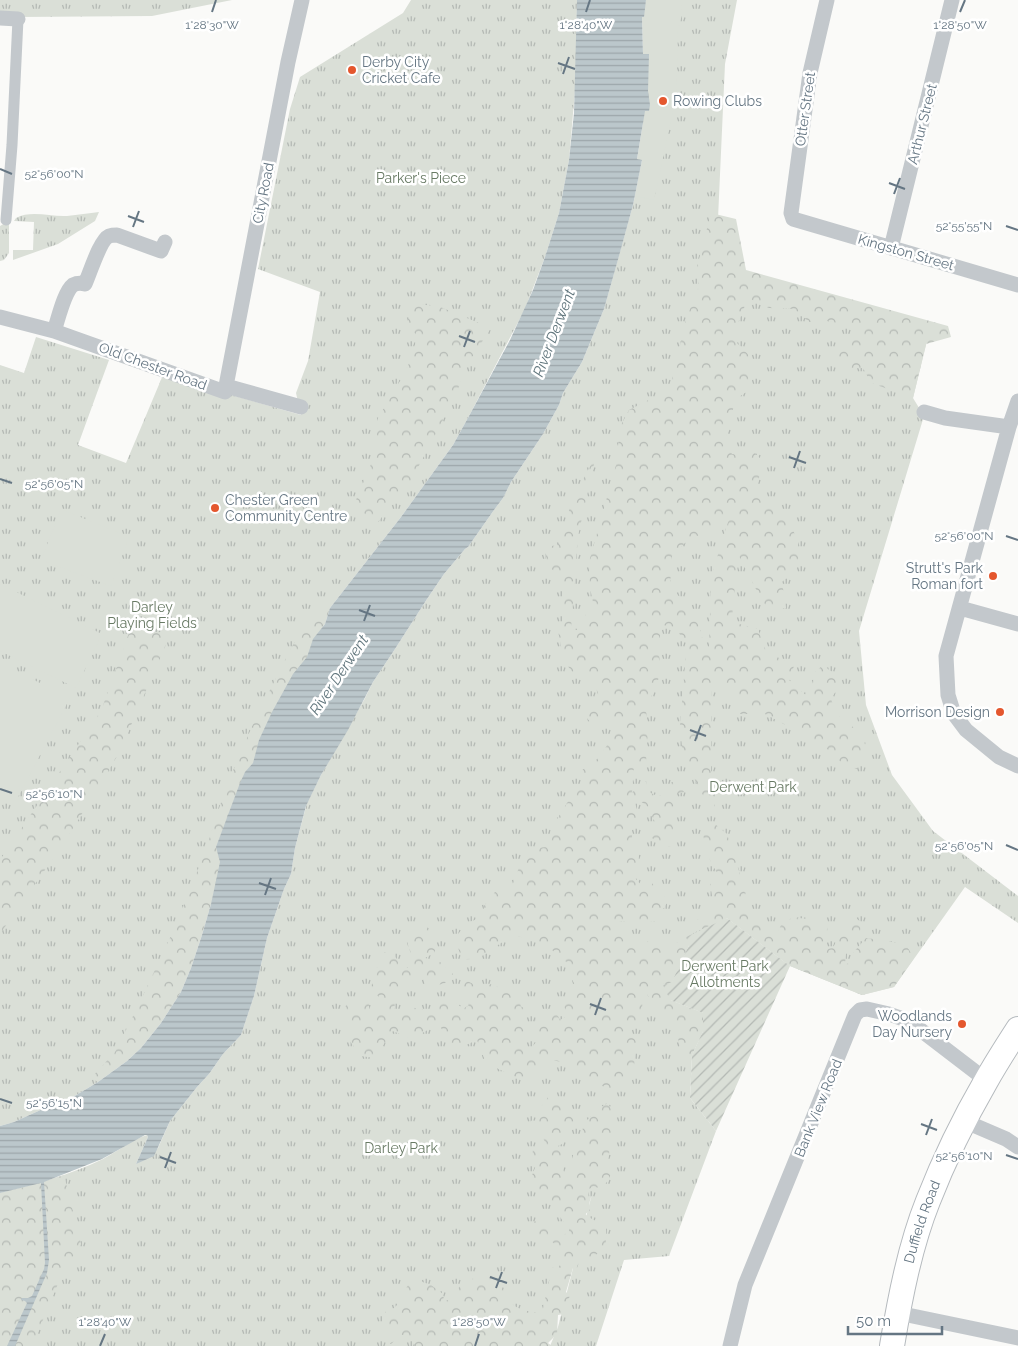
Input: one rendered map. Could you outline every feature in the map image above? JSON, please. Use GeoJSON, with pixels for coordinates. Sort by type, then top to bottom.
{"type":"FeatureCollection","features":[{"type":"Feature","properties":{"kind":"main road","name":"Duffield Road"},"geometry":{"type":"LineString","coordinates":[[892,1346],[911,1255],[927,1202],[964,1121],[986,1080],[1018,1029]]}},
{"type":"Feature","properties":{"kind":"street","name":"City Road"},"geometry":{"type":"LineString","coordinates":[[226,386],[302,0]]}},
{"type":"Feature","properties":{"kind":"street","name":"Otter Street"},"geometry":{"type":"LineString","coordinates":[[793,219],[791,214],[810,73],[827,0]]}},
{"type":"Feature","properties":{"kind":"street","name":"Arthur Street"},"geometry":{"type":"LineString","coordinates":[[891,248],[952,0]]}},
{"type":"Feature","properties":{"kind":"street"},"geometry":{"type":"LineString","coordinates":[[0,18],[18,19],[6,144],[6,220]]}},
{"type":"Feature","properties":{"kind":"street","name":"Kingston Street"},"geometry":{"type":"LineString","coordinates":[[793,219],[1018,284]]}},
{"type":"Feature","properties":{"kind":"street"},"geometry":{"type":"LineString","coordinates":[[54,331],[68,290],[76,284],[85,284],[100,247],[107,236],[118,235],[161,251],[165,242]]}},
{"type":"Feature","properties":{"kind":"street","name":"Old Chester Road"},"geometry":{"type":"LineString","coordinates":[[0,317],[54,331],[225,392],[226,386],[301,408]]}},
{"type":"Feature","properties":{"kind":"street"},"geometry":{"type":"LineString","coordinates":[[1018,401],[1009,427],[946,656],[948,695],[954,714],[966,730],[999,757],[1018,766]]}},
{"type":"Feature","properties":{"kind":"street"},"geometry":{"type":"LineString","coordinates":[[924,412],[945,418],[1009,427]]}},
{"type":"Feature","properties":{"kind":"street"},"geometry":{"type":"LineString","coordinates":[[960,608],[1018,624]]}},
{"type":"Feature","properties":{"kind":"street","name":"Bank View Road"},"geometry":{"type":"LineString","coordinates":[[730,1346],[745,1285],[855,1015],[860,1010],[868,1009],[909,1021],[986,1080]]}},
{"type":"Feature","properties":{"kind":"street"},"geometry":{"type":"LineString","coordinates":[[964,1121],[1018,1146]]}},
{"type":"Feature","properties":{"kind":"street"},"geometry":{"type":"LineString","coordinates":[[898,1313],[1018,1338]]}},
{"type":"Feature","properties":{"kind":"green space"},"geometry":{"type":"Polygon","coordinates":[[[0,0],[232,0],[152,16],[19,17],[0,15],[0,0]]]}},
{"type":"Feature","properties":{"kind":"green space","name":"Darley Playing Fields"},"geometry":{"type":"Polygon","coordinates":[[[411,0],[577,0],[576,79],[569,160],[559,213],[545,257],[525,309],[453,445],[401,517],[330,608],[211,904],[98,1082],[68,1100],[0,1126],[0,365],[24,373],[36,337],[109,360],[78,445],[126,463],[163,375],[301,415],[296,393],[308,361],[320,292],[258,269],[290,109],[300,77],[403,13],[411,0]]]}},
{"type":"Feature","properties":{"kind":"green space","name":"Darley Park"},"geometry":{"type":"Polygon","coordinates":[[[646,0],[737,0],[725,64],[716,263],[930,329],[913,398],[924,416],[859,631],[866,705],[892,775],[933,831],[1018,896],[1018,923],[965,887],[894,987],[862,995],[790,966],[727,918],[689,945],[672,983],[670,1000],[703,1013],[703,1031],[692,1055],[690,1098],[716,1131],[669,1256],[624,1260],[596,1346],[550,1346],[558,1327],[592,1194],[545,1346],[0,1346],[0,1193],[78,1170],[147,1135],[148,1137],[136,1164],[158,1148],[170,1121],[223,1054],[241,1035],[254,996],[267,938],[291,874],[295,848],[307,803],[321,775],[373,682],[427,599],[503,498],[511,482],[543,434],[559,405],[563,393],[582,362],[604,309],[633,205],[642,161],[646,0]]]}},
{"type":"Feature","properties":{"kind":"green space","name":"Rowing Clubs"},"geometry":{"type":"Polygon","coordinates":[[[646,0],[681,0],[682,15],[678,29],[676,97],[654,200],[635,196],[642,161],[637,159],[645,111],[650,105],[648,54],[643,54],[642,17],[646,0]]]}},
{"type":"Feature","properties":{"kind":"green space"},"geometry":{"type":"Polygon","coordinates":[[[99,212],[95,221],[58,244],[13,260],[13,250],[33,250],[34,222],[14,221],[16,218],[28,214],[67,216],[99,212]]]}},
{"type":"Feature","properties":{"kind":"green space"},"geometry":{"type":"Polygon","coordinates":[[[711,213],[736,219],[746,270],[948,326],[951,337],[926,344],[913,398],[871,383],[863,368],[841,369],[837,356],[841,343],[857,327],[827,321],[809,322],[794,309],[769,308],[748,298],[732,338],[748,354],[752,388],[736,399],[727,430],[727,446],[732,454],[745,456],[752,450],[762,460],[758,484],[765,505],[785,511],[798,542],[799,565],[782,582],[786,608],[771,611],[762,601],[739,556],[732,622],[758,629],[766,651],[794,666],[789,680],[808,697],[812,694],[814,673],[823,665],[837,676],[836,691],[831,699],[836,714],[862,734],[866,748],[857,769],[843,764],[823,745],[765,714],[739,714],[732,688],[712,681],[711,782],[715,807],[704,797],[683,757],[680,726],[687,641],[671,626],[661,625],[659,646],[660,675],[646,710],[648,728],[646,762],[634,765],[632,793],[646,781],[649,792],[657,796],[667,794],[671,782],[681,783],[684,792],[673,796],[672,823],[675,840],[671,847],[661,845],[647,834],[656,824],[647,806],[636,798],[635,803],[639,817],[632,829],[632,841],[639,855],[635,878],[643,887],[650,881],[668,901],[656,921],[642,923],[619,921],[636,945],[641,945],[650,940],[671,946],[686,937],[689,945],[672,983],[663,984],[670,1000],[703,1013],[703,1031],[692,1055],[681,1052],[673,1015],[657,1008],[646,993],[643,995],[641,1022],[633,1025],[631,1032],[637,1043],[634,1065],[623,1092],[589,1080],[575,1065],[552,1060],[528,1083],[486,1063],[477,1040],[453,1051],[439,1024],[411,1039],[393,1031],[374,1058],[361,1056],[349,1040],[353,1033],[342,1012],[350,999],[368,998],[370,1014],[378,1005],[382,1004],[371,987],[382,952],[393,954],[399,962],[396,969],[401,973],[413,963],[407,941],[414,926],[427,927],[434,932],[437,945],[434,953],[425,958],[440,962],[453,974],[445,983],[431,987],[425,984],[424,978],[413,979],[400,994],[396,995],[394,1010],[399,1016],[408,1007],[429,1010],[437,1001],[452,999],[463,1009],[469,1005],[464,1000],[460,989],[467,981],[482,988],[491,984],[498,987],[513,986],[523,995],[520,1006],[526,1009],[521,1023],[525,1030],[525,1047],[529,1050],[539,1039],[534,1025],[540,1011],[550,1009],[560,1020],[565,1017],[564,1002],[568,993],[579,992],[570,976],[565,959],[540,942],[517,936],[501,943],[479,958],[462,960],[455,938],[466,924],[483,916],[484,906],[495,892],[512,886],[520,865],[534,848],[548,847],[551,829],[567,803],[583,784],[581,771],[597,759],[611,740],[613,720],[606,716],[592,724],[585,716],[586,705],[598,695],[595,684],[584,674],[573,673],[564,661],[558,631],[563,623],[562,580],[550,567],[546,559],[546,550],[551,546],[559,545],[572,500],[596,455],[578,536],[571,629],[577,630],[593,602],[590,588],[589,562],[616,465],[620,427],[629,410],[670,389],[686,319],[699,286],[696,271],[711,213]],[[723,516],[719,526],[699,536],[693,535],[672,556],[670,586],[697,617],[705,649],[709,648],[711,577],[729,519],[723,516]]]}},
{"type":"Feature","properties":{"kind":"green space"},"geometry":{"type":"Polygon","coordinates":[[[5,223],[9,224],[9,253],[4,260],[0,261],[0,226],[5,223]]]}},
{"type":"Feature","properties":{"kind":"green space"},"geometry":{"type":"Polygon","coordinates":[[[414,304],[438,306],[491,328],[467,365],[455,397],[412,479],[378,522],[362,512],[356,500],[376,448],[378,418],[412,357],[417,336],[407,323],[414,304]]]}},
{"type":"Feature","properties":{"kind":"green space"},"geometry":{"type":"Polygon","coordinates":[[[61,509],[129,537],[111,586],[41,560],[61,509]]]}},
{"type":"Feature","properties":{"kind":"green space"},"geometry":{"type":"Polygon","coordinates":[[[0,584],[102,634],[76,688],[0,651],[0,584]]]}},
{"type":"Feature","properties":{"kind":"green space"},"geometry":{"type":"Polygon","coordinates":[[[330,608],[325,624],[313,639],[307,657],[293,674],[259,740],[253,763],[245,772],[216,847],[220,862],[211,904],[191,968],[181,992],[161,1023],[141,1048],[127,1061],[98,1082],[91,1078],[115,1052],[175,927],[205,852],[225,790],[253,724],[307,620],[322,610],[330,608]]]}},
{"type":"Feature","properties":{"kind":"green space"},"geometry":{"type":"Polygon","coordinates":[[[130,630],[171,633],[119,753],[66,840],[0,934],[0,860],[101,711],[130,630]]]}},
{"type":"Feature","properties":{"kind":"green space"},"geometry":{"type":"Polygon","coordinates":[[[0,663],[70,698],[18,797],[0,788],[0,663]]]}},
{"type":"Feature","properties":{"kind":"green space"},"geometry":{"type":"Polygon","coordinates":[[[715,824],[727,834],[747,902],[757,919],[778,932],[785,921],[797,918],[803,918],[827,926],[828,938],[826,949],[833,948],[844,924],[853,916],[861,922],[860,932],[846,953],[845,964],[852,963],[852,954],[866,938],[906,945],[914,958],[894,987],[862,995],[790,966],[727,918],[689,935],[687,924],[708,915],[720,907],[712,895],[710,884],[720,879],[707,854],[703,834],[715,824]]]}},
{"type":"Feature","properties":{"kind":"green space","name":"Derwent Park Allotments"},"geometry":{"type":"Polygon","coordinates":[[[727,918],[790,966],[716,1131],[690,1098],[692,1055],[703,1031],[703,1013],[670,1000],[663,985],[672,982],[689,945],[686,937],[727,918]]]}},
{"type":"Feature","properties":{"kind":"green space"},"geometry":{"type":"Polygon","coordinates":[[[549,1096],[562,1097],[571,1107],[570,1114],[573,1116],[574,1126],[568,1131],[562,1144],[557,1148],[563,1151],[564,1173],[574,1172],[576,1168],[573,1160],[573,1151],[582,1139],[583,1125],[596,1110],[608,1103],[614,1115],[608,1162],[611,1173],[603,1187],[588,1190],[590,1211],[585,1214],[606,1228],[606,1243],[600,1252],[590,1259],[579,1262],[577,1268],[573,1268],[566,1292],[570,1296],[566,1304],[569,1313],[558,1315],[557,1334],[548,1343],[552,1346],[415,1346],[408,1335],[400,1335],[391,1344],[387,1344],[386,1337],[389,1332],[382,1323],[382,1319],[386,1311],[394,1308],[402,1300],[403,1292],[409,1284],[417,1280],[431,1285],[443,1294],[444,1300],[456,1301],[461,1296],[457,1293],[461,1284],[469,1283],[479,1273],[496,1277],[508,1293],[512,1304],[531,1312],[542,1313],[552,1268],[562,1265],[562,1255],[557,1246],[551,1241],[541,1240],[530,1233],[532,1223],[545,1219],[553,1224],[554,1232],[557,1236],[569,1233],[569,1227],[540,1190],[528,1191],[536,1166],[532,1160],[533,1149],[548,1151],[549,1149],[540,1128],[529,1125],[532,1120],[539,1122],[537,1112],[549,1096]]]}},
{"type":"Feature","properties":{"kind":"green space"},"geometry":{"type":"Polygon","coordinates":[[[64,1175],[81,1244],[60,1279],[32,1346],[0,1346],[0,1193],[64,1175]]]}},
{"type":"Feature","properties":{"kind":"water","name":"River Derwent"},"geometry":{"type":"Polygon","coordinates":[[[577,0],[646,0],[644,17],[642,17],[643,54],[649,54],[648,91],[650,105],[649,111],[645,111],[637,159],[642,160],[633,205],[604,309],[582,362],[563,393],[559,405],[543,434],[511,482],[503,498],[427,599],[373,682],[348,730],[321,775],[306,806],[295,848],[291,874],[267,938],[254,996],[241,1035],[223,1054],[170,1121],[154,1156],[136,1164],[148,1137],[145,1135],[102,1159],[44,1182],[49,1260],[47,1273],[15,1346],[7,1346],[27,1303],[21,1300],[22,1298],[32,1296],[45,1263],[41,1183],[0,1193],[0,1126],[68,1100],[98,1082],[127,1061],[141,1048],[161,1023],[181,992],[191,968],[211,904],[220,862],[216,847],[240,783],[245,772],[253,763],[259,740],[272,712],[293,674],[307,657],[313,639],[325,624],[330,608],[401,517],[453,445],[510,340],[533,290],[559,213],[569,160],[574,113],[577,0]]]}},
{"type":"Feature","properties":{"kind":"place","name":"Derby City Cricket Cafe"},"geometry":{"type":"Point","coordinates":[352,70]}},
{"type":"Feature","properties":{"kind":"place","name":"Rowing Clubs"},"geometry":{"type":"Point","coordinates":[663,101]}},
{"type":"Feature","properties":{"kind":"place","name":"Chester Green Community Centre"},"geometry":{"type":"Point","coordinates":[215,508]}},
{"type":"Feature","properties":{"kind":"place","name":"Strutt's Park Roman fort"},"geometry":{"type":"Point","coordinates":[993,576]}},
{"type":"Feature","properties":{"kind":"place","name":"Morrison Design"},"geometry":{"type":"Point","coordinates":[1000,712]}},
{"type":"Feature","properties":{"kind":"place","name":"Woodlands Day Nursery"},"geometry":{"type":"Point","coordinates":[962,1024]}},
{"type":"Feature","properties":{"kind":"park label","name":"Parker's Piece"},"geometry":{"type":"Point","coordinates":[421,178]}},
{"type":"Feature","properties":{"kind":"park label","name":"Derwent Park"},"geometry":{"type":"Point","coordinates":[753,787]}}]}
